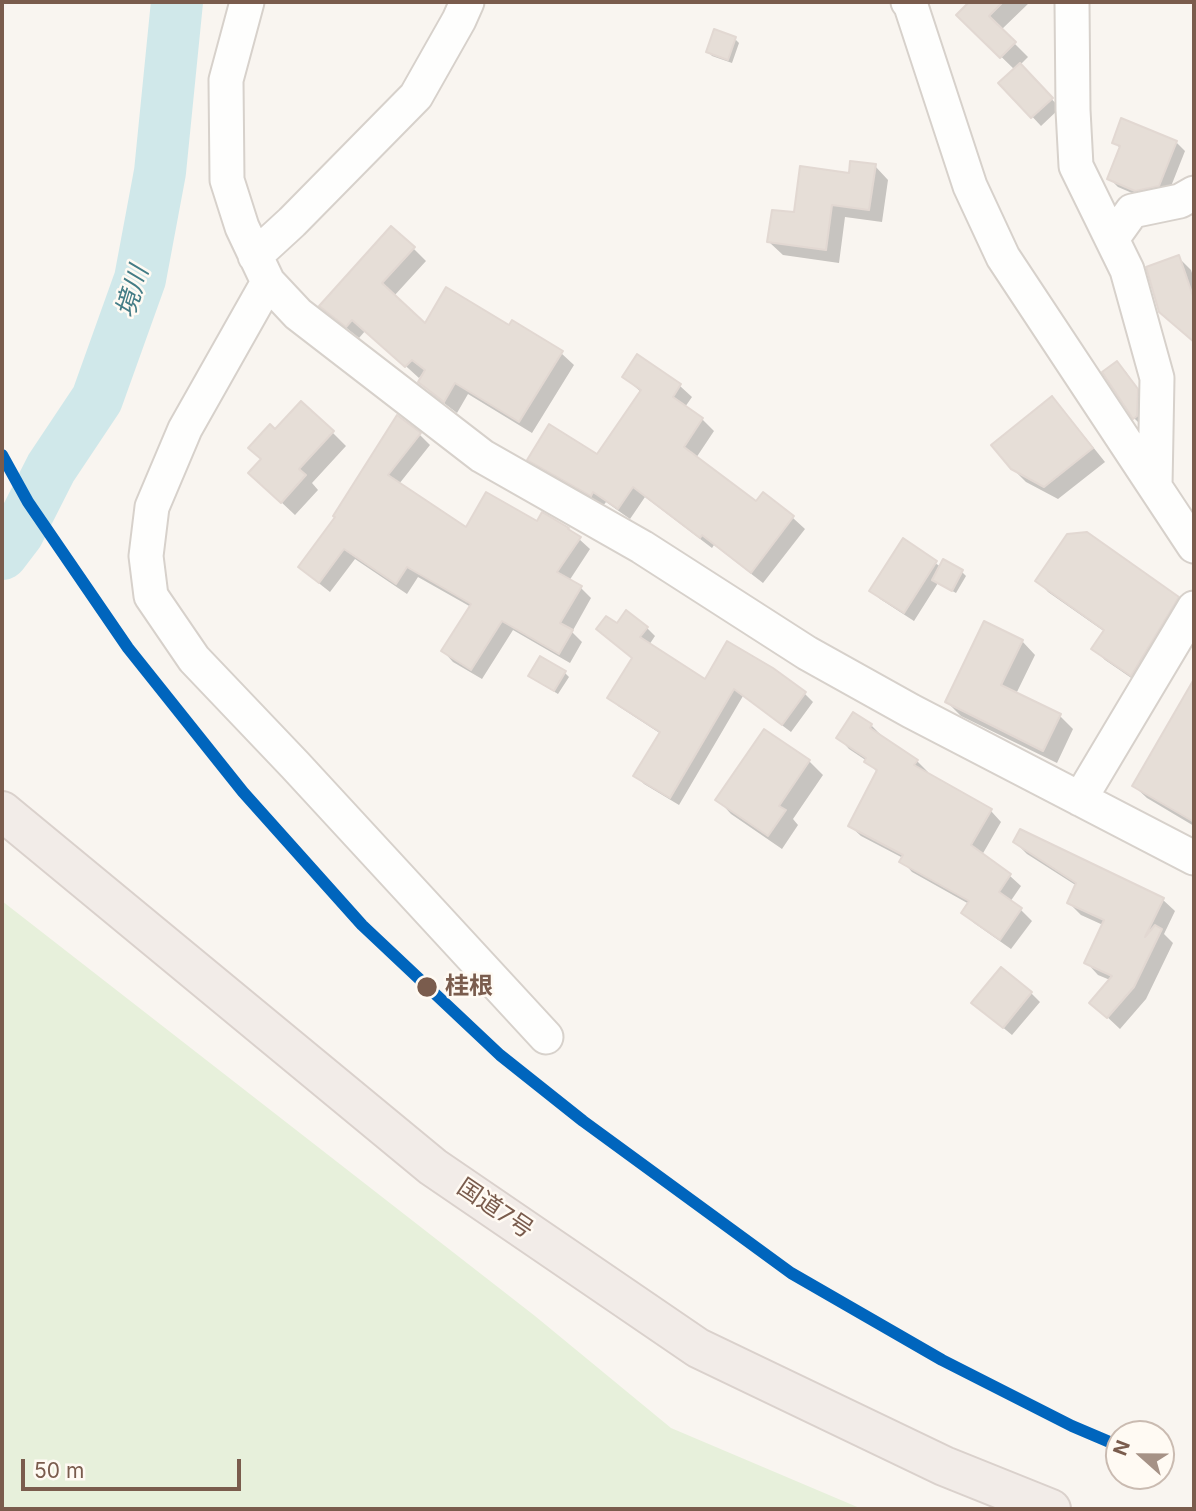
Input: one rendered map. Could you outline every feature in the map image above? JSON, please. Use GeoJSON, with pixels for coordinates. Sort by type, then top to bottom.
{"type":"FeatureCollection","features":[{"type":"Feature","properties":{"kind":"highway","name":"国道7号"},"geometry":{"type":"LineString","coordinates":[[2,811],[433,1167],[698,1348],[944,1466],[1051,1509]]}},
{"type":"Feature","properties":{"kind":"street"},"geometry":{"type":"LineString","coordinates":[[247,2],[226,80],[227,180],[242,227],[262,269],[298,314],[482,456],[642,547],[807,653],[1194,858]]}},
{"type":"Feature","properties":{"kind":"street"},"geometry":{"type":"LineString","coordinates":[[467,2],[416,96],[292,222],[262,269],[185,429],[152,508],[146,556],[151,596],[194,659],[546,1037]]}},
{"type":"Feature","properties":{"kind":"street"},"geometry":{"type":"LineString","coordinates":[[908,2],[970,186],[1003,257],[1194,545]]}},
{"type":"Feature","properties":{"kind":"street"},"geometry":{"type":"LineString","coordinates":[[1072,2],[1076,166],[1126,270],[1157,379],[1155,486]]}},
{"type":"Feature","properties":{"kind":"street"},"geometry":{"type":"LineString","coordinates":[[1112,239],[1132,211],[1180,201],[1194,193]]}},
{"type":"Feature","properties":{"kind":"street"},"geometry":{"type":"LineString","coordinates":[[1080,799],[1194,608]]}},
{"type":"Feature","properties":{"kind":"green space"},"geometry":{"type":"Polygon","coordinates":[[[2,901],[535,1316],[671,1428],[862,1509],[2,1509],[2,901]]]}},
{"type":"Feature","properties":{"kind":"building"},"geometry":{"type":"Polygon","coordinates":[[[969,2],[1003,2],[989,16],[1016,42],[1000,58],[956,15],[969,2]]]}},
{"type":"Feature","properties":{"kind":"building"},"geometry":{"type":"Polygon","coordinates":[[[714,29],[736,37],[728,60],[706,52],[714,29]]]}},
{"type":"Feature","properties":{"kind":"building"},"geometry":{"type":"Polygon","coordinates":[[[1020,63],[1053,98],[1031,118],[998,83],[1020,63]]]}},
{"type":"Feature","properties":{"kind":"building"},"geometry":{"type":"Polygon","coordinates":[[[1121,118],[1177,141],[1159,186],[1135,191],[1107,179],[1120,146],[1112,143],[1121,118]]]}},
{"type":"Feature","properties":{"kind":"building"},"geometry":{"type":"Polygon","coordinates":[[[850,161],[876,164],[869,210],[832,205],[826,250],[767,242],[772,210],[794,212],[800,166],[849,173],[850,161]]]}},
{"type":"Feature","properties":{"kind":"building"},"geometry":{"type":"Polygon","coordinates":[[[391,226],[415,247],[382,283],[425,323],[446,287],[509,325],[512,320],[563,351],[519,422],[455,383],[444,402],[418,382],[425,370],[412,360],[405,367],[352,320],[346,327],[319,306],[391,226]]]}},
{"type":"Feature","properties":{"kind":"building"},"geometry":{"type":"Polygon","coordinates":[[[1179,255],[1194,299],[1194,342],[1159,312],[1146,267],[1179,255]]]}},
{"type":"Feature","properties":{"kind":"building"},"geometry":{"type":"Polygon","coordinates":[[[637,354],[681,384],[673,397],[703,418],[684,447],[756,501],[763,492],[794,516],[751,573],[633,487],[618,509],[593,492],[591,496],[527,460],[549,424],[597,454],[641,390],[622,377],[637,354]]]}},
{"type":"Feature","properties":{"kind":"building"},"geometry":{"type":"Polygon","coordinates":[[[1117,361],[1138,389],[1137,416],[1133,419],[1102,372],[1117,361]]]}},
{"type":"Feature","properties":{"kind":"building"},"geometry":{"type":"Polygon","coordinates":[[[1052,396],[1093,448],[1044,487],[1011,469],[991,445],[1052,396]]]}},
{"type":"Feature","properties":{"kind":"building"},"geometry":{"type":"Polygon","coordinates":[[[301,401],[334,431],[299,469],[306,475],[281,503],[248,473],[261,459],[248,448],[270,424],[275,429],[301,401]]]}},
{"type":"Feature","properties":{"kind":"building"},"geometry":{"type":"Polygon","coordinates":[[[397,415],[421,433],[388,475],[466,527],[486,492],[537,521],[542,512],[581,537],[557,572],[582,586],[560,623],[573,630],[559,654],[502,621],[471,670],[441,651],[471,604],[407,567],[396,584],[344,549],[319,583],[298,567],[335,517],[333,516],[397,415]]]}},
{"type":"Feature","properties":{"kind":"building"},"geometry":{"type":"Polygon","coordinates":[[[1087,532],[1179,597],[1131,676],[1091,649],[1104,630],[1035,581],[1067,534],[1087,532]]]}},
{"type":"Feature","properties":{"kind":"building"},"geometry":{"type":"Polygon","coordinates":[[[903,538],[937,561],[904,613],[869,591],[903,538]]]}},
{"type":"Feature","properties":{"kind":"building"},"geometry":{"type":"Polygon","coordinates":[[[943,559],[963,570],[952,591],[932,580],[943,559]]]}},
{"type":"Feature","properties":{"kind":"building"},"geometry":{"type":"Polygon","coordinates":[[[626,610],[648,627],[640,637],[705,679],[727,641],[773,668],[806,692],[782,725],[734,689],[670,798],[633,776],[660,732],[607,698],[632,658],[596,629],[606,616],[617,623],[626,610]]]}},
{"type":"Feature","properties":{"kind":"building"},"geometry":{"type":"Polygon","coordinates":[[[984,621],[1023,640],[1001,685],[1061,714],[1043,751],[945,702],[984,621]]]}},
{"type":"Feature","properties":{"kind":"building"},"geometry":{"type":"Polygon","coordinates":[[[540,656],[566,671],[554,691],[528,676],[540,656]]]}},
{"type":"Feature","properties":{"kind":"building"},"geometry":{"type":"Polygon","coordinates":[[[1194,679],[1194,822],[1132,786],[1194,679]]]}},
{"type":"Feature","properties":{"kind":"building"},"geometry":{"type":"Polygon","coordinates":[[[853,712],[872,724],[870,728],[918,760],[914,765],[992,809],[971,845],[1011,874],[999,892],[1022,908],[1000,940],[961,913],[969,901],[899,862],[903,855],[848,826],[877,770],[864,762],[866,758],[836,738],[853,712]]]}},
{"type":"Feature","properties":{"kind":"building"},"geometry":{"type":"Polygon","coordinates":[[[764,729],[810,760],[779,806],[786,810],[768,836],[715,800],[764,729]]]}},
{"type":"Feature","properties":{"kind":"building"},"geometry":{"type":"Polygon","coordinates":[[[1020,829],[1164,898],[1145,937],[1155,925],[1162,929],[1134,987],[1107,1018],[1089,1003],[1112,976],[1084,963],[1104,920],[1067,903],[1076,883],[1013,842],[1020,829]]]}},
{"type":"Feature","properties":{"kind":"building"},"geometry":{"type":"Polygon","coordinates":[[[1001,967],[1032,992],[1003,1028],[971,1003],[1001,967]]]}},
{"type":"Feature","properties":{"kind":"waterway","name":"境川"},"geometry":{"type":"LineString","coordinates":[[2,554],[18,533],[51,468],[97,399],[140,279],[160,172],[177,2]]}},
{"type":"Feature","properties":{"kind":"transit line"},"geometry":{"type":"LineString","coordinates":[[2,455],[28,502],[128,648],[243,792],[362,925],[500,1055],[583,1121],[791,1273],[942,1360],[1105,1440]]}},
{"type":"Feature","properties":{"kind":"place","name":"桂根"},"geometry":{"type":"Point","coordinates":[427,987]}}]}
